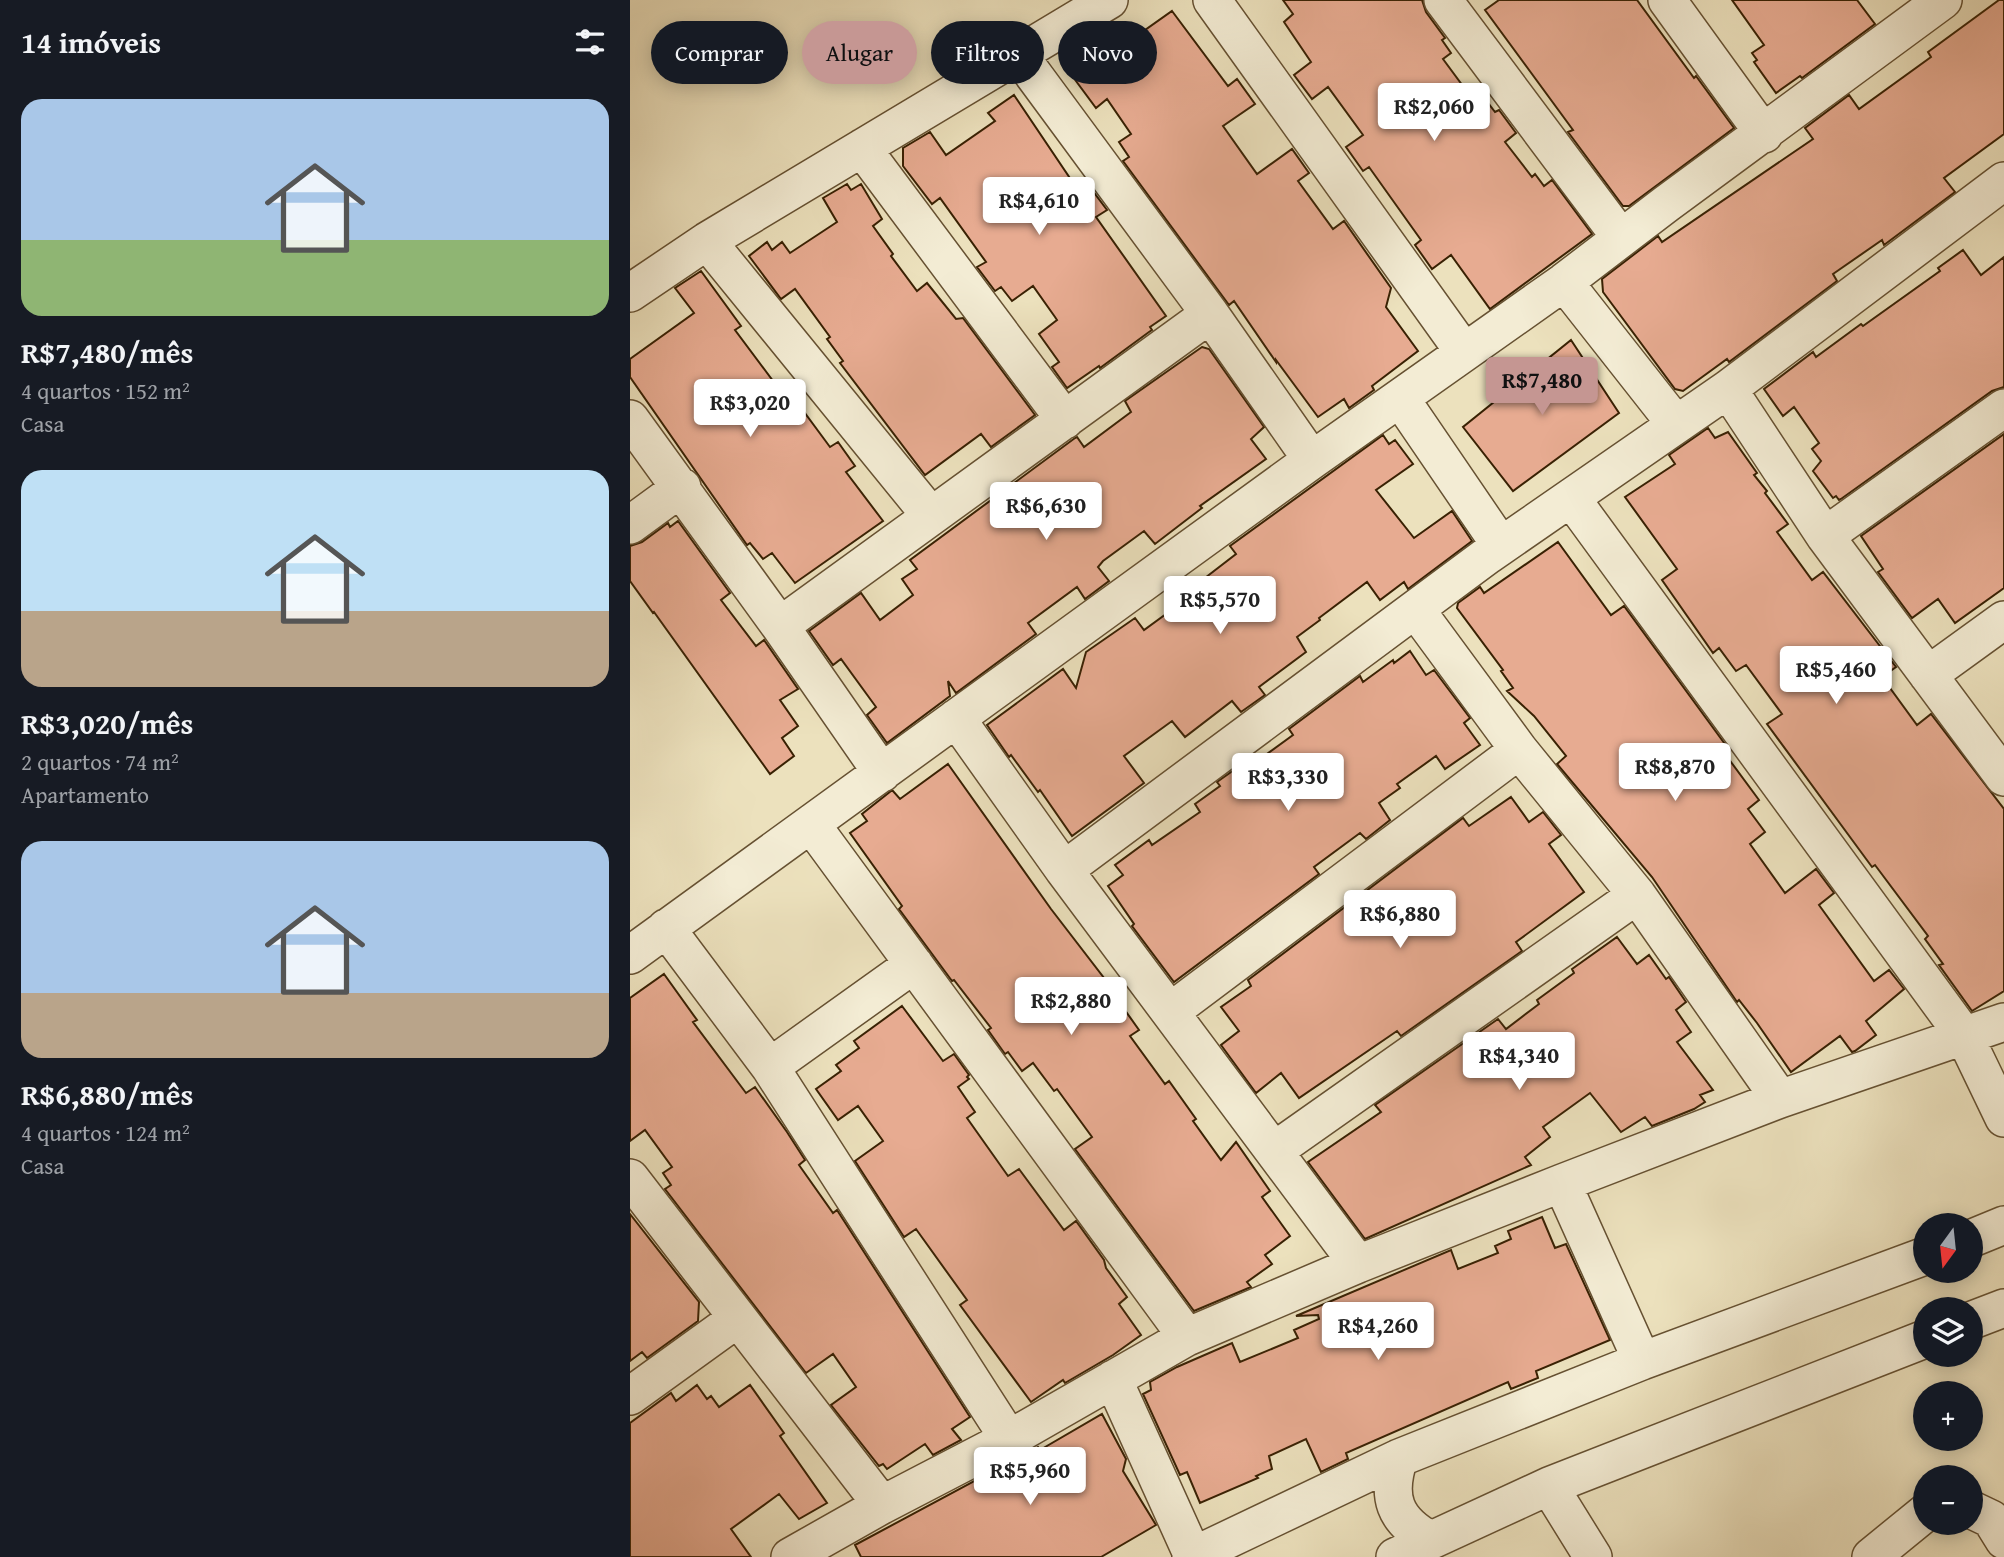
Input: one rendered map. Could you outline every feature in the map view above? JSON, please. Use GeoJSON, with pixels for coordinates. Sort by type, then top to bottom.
{"type":"FeatureCollection","features":[{"type":"Feature","properties":{"kind":"street"},"geometry":{"type":"LineString","coordinates":[[1044,40],[1110,0]]}},
{"type":"Feature","properties":{"kind":"street"},"geometry":{"type":"LineString","coordinates":[[1212,0],[1464,352]]}},
{"type":"Feature","properties":{"kind":"street"},"geometry":{"type":"LineString","coordinates":[[1443,0],[1621,238]]}},
{"type":"Feature","properties":{"kind":"street"},"geometry":{"type":"LineString","coordinates":[[1667,0],[1764,134]]}},
{"type":"Feature","properties":{"kind":"street"},"geometry":{"type":"LineString","coordinates":[[630,955],[1312,460],[1564,282],[1764,134],[1925,5]]}},
{"type":"Feature","properties":{"kind":"street"},"geometry":{"type":"LineString","coordinates":[[630,293],[707,241],[970,84]]}},
{"type":"Feature","properties":{"kind":"street"},"geometry":{"type":"LineString","coordinates":[[1040,84],[1210,314],[1312,460]]}},
{"type":"Feature","properties":{"kind":"street"},"geometry":{"type":"LineString","coordinates":[[862,148],[1065,420]]}},
{"type":"Feature","properties":{"kind":"street"},"geometry":{"type":"LineString","coordinates":[[1064,870],[1501,546],[1675,423],[1728,389],[2000,193]]}},
{"type":"Feature","properties":{"kind":"street"},"geometry":{"type":"LineString","coordinates":[[707,241],[931,516]]}},
{"type":"Feature","properties":{"kind":"street"},"geometry":{"type":"LineString","coordinates":[[1564,282],[1675,423]]}},
{"type":"Feature","properties":{"kind":"street"},"geometry":{"type":"LineString","coordinates":[[780,626],[1210,314]]}},
{"type":"Feature","properties":{"kind":"street"},"geometry":{"type":"LineString","coordinates":[[1728,389],[1825,536],[2004,778]]}},
{"type":"Feature","properties":{"kind":"street"},"geometry":{"type":"LineString","coordinates":[[1400,398],[1501,546]]}},
{"type":"Feature","properties":{"kind":"street"},"geometry":{"type":"LineString","coordinates":[[1825,536],[2004,408]]}},
{"type":"Feature","properties":{"kind":"street"},"geometry":{"type":"LineString","coordinates":[[630,419],[780,626],[882,773]]}},
{"type":"Feature","properties":{"kind":"street"},"geometry":{"type":"LineString","coordinates":[[630,525],[681,488]]}},
{"type":"Feature","properties":{"kind":"street"},"geometry":{"type":"LineString","coordinates":[[1571,498],[1965,1037],[2004,1118]]}},
{"type":"Feature","properties":{"kind":"street"},"geometry":{"type":"LineString","coordinates":[[1416,610],[1519,750],[1637,895],[1780,1099]]}},
{"type":"Feature","properties":{"kind":"street"},"geometry":{"type":"LineString","coordinates":[[1928,675],[2004,620]]}},
{"type":"Feature","properties":{"kind":"street"},"geometry":{"type":"LineString","coordinates":[[956,718],[1064,870],[1358,1264]]}},
{"type":"Feature","properties":{"kind":"street"},"geometry":{"type":"LineString","coordinates":[[1170,1012],[1519,750]]}},
{"type":"Feature","properties":{"kind":"street"},"geometry":{"type":"LineString","coordinates":[[811,824],[1187,1338]]}},
{"type":"Feature","properties":{"kind":"street"},"geometry":{"type":"LineString","coordinates":[[1274,1151],[1637,895]]}},
{"type":"Feature","properties":{"kind":"street"},"geometry":{"type":"LineString","coordinates":[[666,928],[770,1067],[1009,1439]]}},
{"type":"Feature","properties":{"kind":"street"},"geometry":{"type":"LineString","coordinates":[[770,1067],[914,964]]}},
{"type":"Feature","properties":{"kind":"street"},"geometry":{"type":"LineString","coordinates":[[790,1557],[882,1505],[1009,1439],[1187,1338],[1358,1264],[1562,1183],[1780,1099],[2004,1022]]}},
{"type":"Feature","properties":{"kind":"street"},"geometry":{"type":"LineString","coordinates":[[630,1178],[882,1505]]}},
{"type":"Feature","properties":{"kind":"street"},"geometry":{"type":"LineString","coordinates":[[1562,1183],[1642,1361]]}},
{"type":"Feature","properties":{"kind":"street"},"geometry":{"type":"LineString","coordinates":[[1983,1234],[2004,1225]]}},
{"type":"Feature","properties":{"kind":"street"},"geometry":{"type":"LineString","coordinates":[[1113,1379],[1192,1557],[1399,1458],[1642,1361],[1913,1260]]}},
{"type":"Feature","properties":{"kind":"street"},"geometry":{"type":"LineString","coordinates":[[1983,1316],[2004,1308]]}},
{"type":"Feature","properties":{"kind":"street"},"geometry":{"type":"LineString","coordinates":[[630,1396],[738,1318]]}},
{"type":"Feature","properties":{"kind":"street"},"geometry":{"type":"LineString","coordinates":[[1395,1557],[1549,1486],[1913,1344]]}},
{"type":"Feature","properties":{"kind":"street"},"geometry":{"type":"LineString","coordinates":[[1399,1458],[1393,1476],[1392,1496],[1399,1515],[1412,1530],[1430,1540]]}},
{"type":"Feature","properties":{"kind":"street"},"geometry":{"type":"LineString","coordinates":[[1549,1486],[1582,1553]]}},
{"type":"Feature","properties":{"kind":"street"},"geometry":{"type":"LineString","coordinates":[[1983,1515],[1991,1519],[2004,1540]]}},
{"type":"Feature","properties":{"kind":"street"},"geometry":{"type":"LineString","coordinates":[[1871,1557],[1913,1523]]}},
{"type":"Feature","properties":{"kind":"building"},"geometry":{"type":"Polygon","coordinates":[[[1283,0],[1422,0],[1426,12],[1445,38],[1442,40],[1451,53],[1443,59],[1477,105],[1485,99],[1495,112],[1499,110],[1516,133],[1505,142],[1532,177],[1535,174],[1544,186],[1552,180],[1592,234],[1490,309],[1451,255],[1432,269],[1415,245],[1421,240],[1369,167],[1363,171],[1346,147],[1363,135],[1328,87],[1312,99],[1294,75],[1311,62],[1284,22],[1293,14],[1283,0]]]}},
{"type":"Feature","properties":{"kind":"building"},"geometry":{"type":"Polygon","coordinates":[[[1499,0],[1637,0],[1734,128],[1629,206],[1623,206],[1568,132],[1573,130],[1485,10],[1499,0]]]}},
{"type":"Feature","properties":{"kind":"building"},"geometry":{"type":"Polygon","coordinates":[[[1732,0],[1857,0],[1875,24],[1802,78],[1800,76],[1776,93],[1754,62],[1757,60],[1752,53],[1764,45],[1732,0]]]}},
{"type":"Feature","properties":{"kind":"building"},"geometry":{"type":"Polygon","coordinates":[[[1999,0],[2004,0],[2004,134],[1944,178],[1955,192],[1884,245],[1882,240],[1833,274],[1837,281],[1729,362],[1727,359],[1683,391],[1675,389],[1603,292],[1602,279],[1658,236],[1662,242],[1813,139],[1805,128],[1849,95],[1859,109],[1931,57],[1928,52],[1999,0]]]}},
{"type":"Feature","properties":{"kind":"building"},"geometry":{"type":"Polygon","coordinates":[[[1172,11],[1228,86],[1237,79],[1255,104],[1223,126],[1257,174],[1292,149],[1309,173],[1298,181],[1333,229],[1344,221],[1391,288],[1386,307],[1418,351],[1372,386],[1374,390],[1349,408],[1344,399],[1318,417],[1234,301],[1229,305],[1123,161],[1129,157],[1119,142],[1131,134],[1107,99],[1096,108],[1078,84],[1157,84],[1157,22],[1172,11]]]}},
{"type":"Feature","properties":{"kind":"building"},"geometry":{"type":"Polygon","coordinates":[[[1014,95],[1080,193],[1089,186],[1107,210],[1096,217],[1166,316],[1150,327],[1152,330],[1100,368],[1099,366],[1067,388],[1052,367],[1059,362],[1039,334],[1057,320],[1033,286],[1012,301],[1001,287],[995,291],[977,267],[986,262],[940,198],[932,204],[903,166],[903,148],[930,132],[946,155],[995,121],[988,113],[1014,95]]]}},
{"type":"Feature","properties":{"kind":"building"},"geometry":{"type":"Polygon","coordinates":[[[847,184],[851,190],[861,184],[882,219],[873,226],[917,291],[927,283],[956,319],[963,318],[1035,415],[991,447],[981,434],[925,475],[840,363],[843,361],[827,339],[830,337],[795,289],[781,299],[749,256],[767,242],[772,250],[782,242],[790,253],[837,222],[823,198],[847,184]]]}},
{"type":"Feature","properties":{"kind":"building"},"geometry":{"type":"Polygon","coordinates":[[[1963,250],[1981,275],[2004,257],[2004,387],[1992,391],[1841,499],[1836,496],[1833,498],[1813,471],[1821,461],[1812,449],[1819,443],[1794,407],[1783,416],[1764,389],[1813,352],[1816,357],[1861,324],[1863,326],[1940,271],[1938,268],[1963,250]]]}},
{"type":"Feature","properties":{"kind":"building"},"geometry":{"type":"Polygon","coordinates":[[[701,271],[741,326],[735,330],[788,401],[793,397],[830,447],[838,442],[855,466],[846,472],[883,521],[795,583],[772,553],[763,559],[750,543],[747,545],[630,377],[630,359],[694,313],[675,288],[701,271]]]}},
{"type":"Feature","properties":{"kind":"building"},"geometry":{"type":"Polygon","coordinates":[[[1571,340],[1619,413],[1513,491],[1463,427],[1571,340]]]}},
{"type":"Feature","properties":{"kind":"building"},"geometry":{"type":"Polygon","coordinates":[[[1202,347],[1209,349],[1264,427],[1251,439],[1266,459],[1200,506],[1202,508],[1155,544],[1144,531],[1103,561],[1098,567],[1109,581],[1085,599],[1077,587],[1028,623],[1036,634],[956,693],[948,681],[950,696],[887,743],[867,715],[876,707],[841,659],[833,665],[809,631],[861,593],[880,620],[913,595],[902,579],[917,569],[910,560],[1075,438],[1077,437],[1084,447],[1131,412],[1125,401],[1202,347]]]}},
{"type":"Feature","properties":{"kind":"building"},"geometry":{"type":"Polygon","coordinates":[[[1708,428],[1715,438],[1728,432],[1757,473],[1754,475],[1767,491],[1765,493],[1788,524],[1777,532],[1812,580],[1823,572],[1896,667],[1882,677],[1917,725],[1931,714],[2004,809],[2004,991],[1972,1011],[1939,965],[1943,964],[1925,939],[1928,936],[1875,865],[1872,867],[1767,724],[1782,714],[1746,665],[1736,671],[1719,648],[1713,653],[1662,580],[1677,569],[1625,497],[1675,464],[1669,455],[1708,428]]]}},
{"type":"Feature","properties":{"kind":"building"},"geometry":{"type":"Polygon","coordinates":[[[2004,434],[2004,588],[1955,623],[1938,599],[1912,618],[1878,572],[1883,569],[1861,536],[2004,434]]]}},
{"type":"Feature","properties":{"kind":"building"},"geometry":{"type":"Polygon","coordinates":[[[1383,435],[1389,444],[1395,440],[1413,464],[1376,490],[1414,538],[1452,511],[1472,541],[1408,589],[1404,582],[1380,600],[1367,582],[1297,637],[1306,652],[1259,687],[1265,695],[1241,712],[1232,701],[1185,737],[1172,721],[1124,756],[1144,783],[1072,836],[1040,790],[1038,792],[1011,755],[1009,757],[987,725],[1063,669],[1076,688],[1086,652],[1135,618],[1144,630],[1192,595],[1188,591],[1236,554],[1230,546],[1383,435]]]}},
{"type":"Feature","properties":{"kind":"building"},"geometry":{"type":"Polygon","coordinates":[[[678,521],[730,593],[721,600],[756,646],[764,640],[798,689],[780,700],[798,726],[782,738],[794,756],[770,774],[630,581],[630,546],[642,542],[668,523],[670,527],[678,521]]]}},
{"type":"Feature","properties":{"kind":"building"},"geometry":{"type":"Polygon","coordinates":[[[1558,542],[1611,615],[1624,606],[1730,751],[1728,758],[1759,800],[1748,809],[1765,832],[1750,844],[1785,893],[1816,869],[1834,893],[1819,905],[1874,981],[1889,970],[1904,989],[1866,1021],[1876,1035],[1855,1051],[1852,1052],[1840,1036],[1791,1072],[1757,1023],[1739,1000],[1737,1002],[1652,877],[1557,764],[1566,756],[1534,716],[1507,691],[1513,688],[1501,671],[1503,670],[1457,608],[1458,603],[1480,587],[1484,593],[1558,542]]]}},
{"type":"Feature","properties":{"kind":"building"},"geometry":{"type":"Polygon","coordinates":[[[1410,651],[1426,675],[1434,670],[1470,718],[1464,723],[1480,745],[1445,769],[1436,756],[1397,784],[1400,788],[1379,803],[1390,820],[1366,839],[1360,833],[1314,867],[1319,874],[1174,982],[1132,926],[1134,924],[1108,886],[1123,875],[1115,865],[1149,840],[1152,845],[1200,812],[1195,804],[1220,786],[1217,782],[1241,765],[1245,770],[1293,735],[1289,729],[1360,676],[1363,682],[1410,651]]]}},
{"type":"Feature","properties":{"kind":"building"},"geometry":{"type":"Polygon","coordinates":[[[948,764],[1051,909],[1124,1004],[1122,1006],[1139,1030],[1130,1036],[1165,1084],[1169,1081],[1221,1160],[1236,1142],[1270,1191],[1262,1197],[1290,1236],[1265,1255],[1272,1264],[1247,1282],[1251,1287],[1194,1311],[1075,1149],[1092,1137],[1057,1089],[1054,1091],[1033,1063],[1022,1071],[1008,1052],[1005,1054],[988,1030],[991,1028],[954,980],[952,981],[899,909],[902,906],[850,833],[867,821],[862,814],[891,791],[900,799],[948,764]]]}},
{"type":"Feature","properties":{"kind":"building"},"geometry":{"type":"Polygon","coordinates":[[[1511,797],[1529,822],[1543,812],[1561,835],[1549,844],[1584,892],[1516,942],[1522,951],[1401,1036],[1397,1031],[1299,1098],[1281,1073],[1256,1093],[1221,1045],[1239,1031],[1221,1007],[1251,986],[1248,980],[1463,818],[1469,826],[1511,797]]]}},
{"type":"Feature","properties":{"kind":"building"},"geometry":{"type":"Polygon","coordinates":[[[1617,937],[1637,964],[1649,955],[1666,979],[1669,977],[1686,1002],[1676,1010],[1691,1032],[1677,1042],[1713,1090],[1700,1095],[1705,1102],[1652,1126],[1645,1117],[1621,1132],[1590,1093],[1543,1127],[1550,1137],[1525,1157],[1531,1165],[1365,1239],[1308,1162],[1381,1112],[1375,1105],[1498,1019],[1506,1029],[1539,1004],[1537,1000],[1574,973],[1572,969],[1617,937]]]}},
{"type":"Feature","properties":{"kind":"building"},"geometry":{"type":"Polygon","coordinates":[[[664,974],[697,1020],[693,1022],[746,1093],[755,1087],[787,1132],[805,1160],[799,1165],[833,1213],[837,1210],[970,1417],[952,1429],[961,1440],[933,1455],[925,1444],[887,1469],[883,1464],[879,1466],[831,1405],[856,1387],[833,1354],[806,1373],[665,1189],[671,1185],[663,1173],[672,1167],[645,1130],[630,1141],[630,998],[664,974]]]}},
{"type":"Feature","properties":{"kind":"building"},"geometry":{"type":"Polygon","coordinates":[[[902,1006],[943,1061],[954,1054],[969,1075],[969,1079],[958,1087],[975,1112],[967,1118],[1008,1176],[1019,1169],[1064,1230],[1076,1221],[1127,1297],[1119,1304],[1141,1335],[1113,1355],[1065,1383],[1063,1380],[1031,1402],[960,1305],[967,1300],[916,1229],[904,1237],[855,1161],[883,1141],[858,1106],[838,1120],[816,1089],[841,1071],[836,1065],[859,1048],[854,1041],[902,1006]]]}},
{"type":"Feature","properties":{"kind":"building"},"geometry":{"type":"Polygon","coordinates":[[[630,1214],[699,1302],[698,1321],[647,1358],[642,1352],[630,1361],[630,1214]]]}},
{"type":"Feature","properties":{"kind":"building"},"geometry":{"type":"Polygon","coordinates":[[[1542,1217],[1555,1248],[1566,1244],[1610,1340],[1536,1371],[1538,1378],[1511,1389],[1508,1382],[1346,1453],[1348,1459],[1321,1472],[1306,1439],[1269,1456],[1272,1469],[1256,1476],[1258,1478],[1200,1503],[1187,1472],[1180,1475],[1143,1394],[1151,1390],[1150,1382],[1232,1343],[1240,1362],[1298,1338],[1294,1330],[1319,1319],[1318,1315],[1296,1316],[1451,1250],[1458,1269],[1498,1253],[1495,1246],[1511,1239],[1508,1231],[1542,1217]]]}},
{"type":"Feature","properties":{"kind":"building"},"geometry":{"type":"Polygon","coordinates":[[[697,1385],[707,1399],[711,1396],[719,1407],[750,1385],[784,1433],[780,1436],[827,1503],[799,1519],[779,1494],[731,1529],[751,1557],[630,1557],[630,1423],[671,1393],[676,1401],[697,1385]]]}},
{"type":"Feature","properties":{"kind":"building"},"geometry":{"type":"Polygon","coordinates":[[[1102,1414],[1126,1459],[1123,1471],[1156,1525],[1101,1557],[861,1557],[855,1545],[1038,1447],[1040,1450],[1102,1414]]]}}]}
